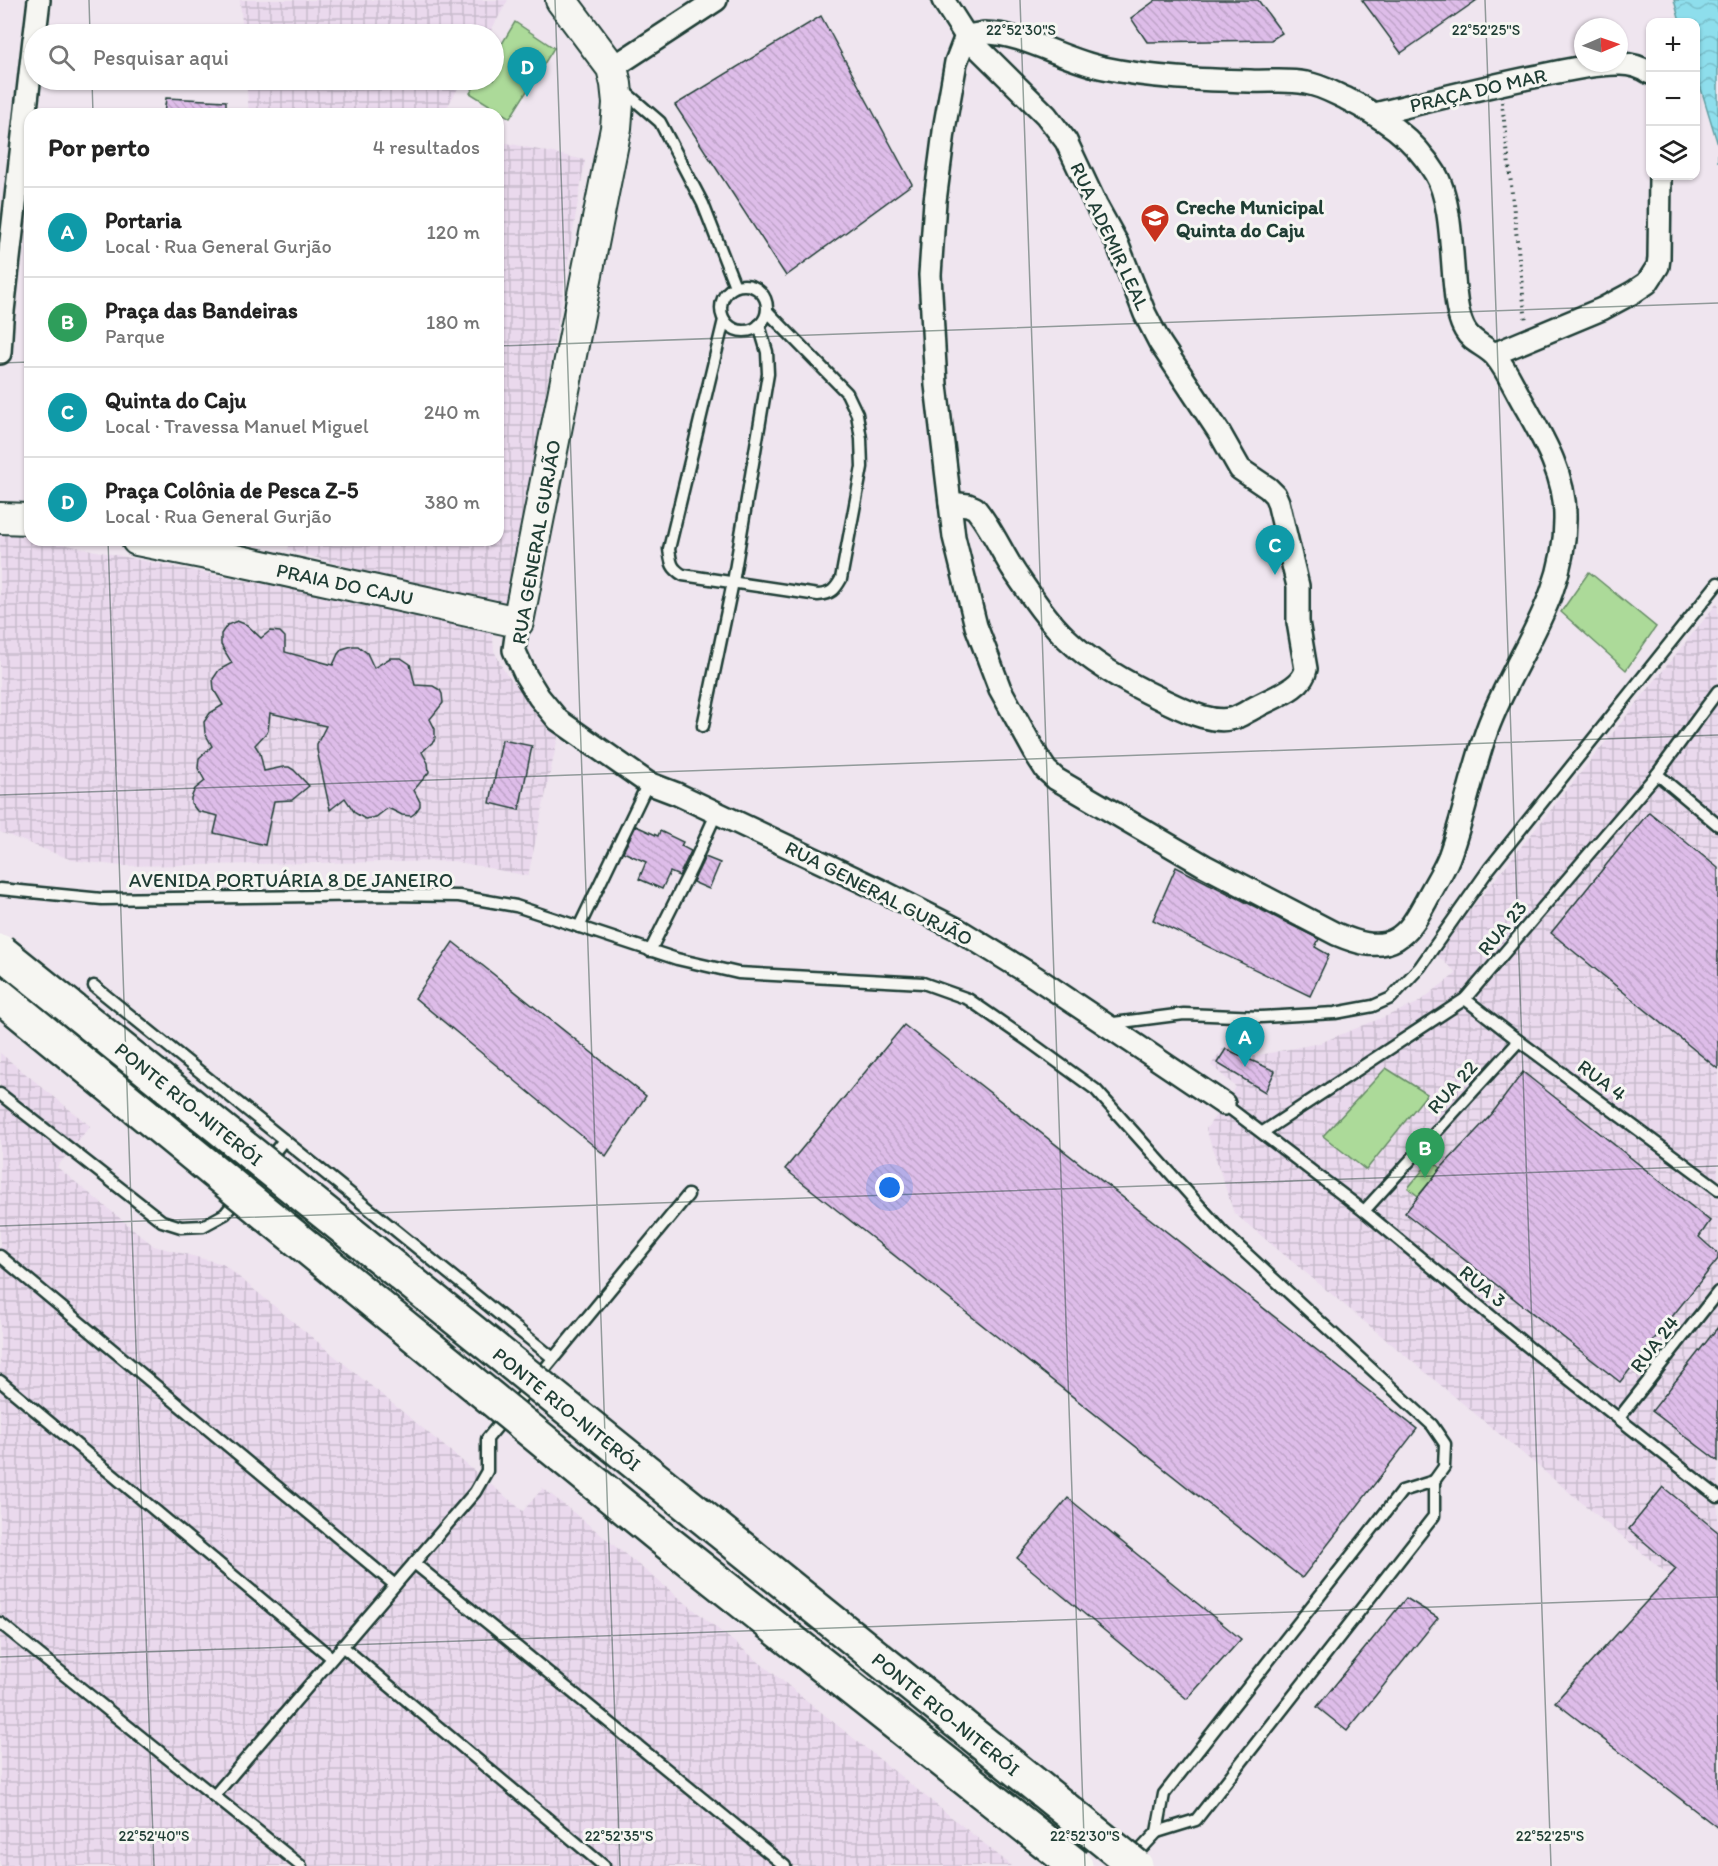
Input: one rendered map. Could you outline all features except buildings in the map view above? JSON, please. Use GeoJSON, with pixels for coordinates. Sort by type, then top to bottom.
{"type":"FeatureCollection","features":[{"type":"Feature","properties":{"kind":"highway","name":"PONTE RIO-NITERÓI"},"geometry":{"type":"LineString","coordinates":[[0,951],[1136,1866]]}},
{"type":"Feature","properties":{"kind":"highway","name":"PONTE RIO-NITERÓI"},"geometry":{"type":"LineString","coordinates":[[0,996],[662,1538],[1076,1866]]}},
{"type":"Feature","properties":{"kind":"street"},"geometry":{"type":"LineString","coordinates":[[36,24],[39,0]]}},
{"type":"Feature","properties":{"kind":"street"},"geometry":{"type":"LineString","coordinates":[[561,0],[614,76],[716,0]]}},
{"type":"Feature","properties":{"kind":"street","name":"RUA ADEMIR LEAL"},"geometry":{"type":"LineString","coordinates":[[943,0],[966,36],[1046,115],[1066,141],[1117,243],[1145,314],[1160,343],[1219,432],[1240,469],[1275,495],[1298,586],[1298,622],[1306,669],[1302,680],[1236,717],[1215,719],[1182,709],[1145,691],[1107,670],[1065,638],[1028,592],[975,508],[950,502]]}},
{"type":"Feature","properties":{"kind":"street"},"geometry":{"type":"LineString","coordinates":[[999,33],[1063,57],[1103,68],[1200,79],[1310,83],[1329,90],[1392,124],[1425,157],[1438,177],[1447,208],[1456,304],[1463,328],[1470,338],[1494,354],[1508,376],[1553,459],[1561,486],[1565,514],[1562,557],[1555,587],[1542,620],[1502,694],[1486,733],[1447,861],[1413,924],[1395,940],[1375,945],[1356,943],[1336,934],[1205,866],[1078,793],[1046,770],[1020,728],[1000,689],[976,626],[954,537],[936,385],[930,275],[934,201],[945,124],[956,62],[966,36],[999,33]]}},
{"type":"Feature","properties":{"kind":"street","name":"PRAÇA DO MAR"},"geometry":{"type":"LineString","coordinates":[[1376,114],[1562,71],[1618,64],[1632,65],[1649,72]]}},
{"type":"Feature","properties":{"kind":"street","name":"RUA GENERAL GURJÃO"},"geometry":{"type":"LineString","coordinates":[[614,76],[618,103],[616,128],[518,622],[514,650],[526,676],[539,697],[558,720],[648,783],[677,794],[957,929],[1035,977],[1224,1104]]}},
{"type":"Feature","properties":{"kind":"street"},"geometry":{"type":"LineString","coordinates":[[26,108],[28,90]]}},
{"type":"Feature","properties":{"kind":"street"},"geometry":{"type":"LineString","coordinates":[[0,353],[24,127]]}},
{"type":"Feature","properties":{"kind":"street"},"geometry":{"type":"LineString","coordinates":[[1494,354],[1602,309],[1647,283],[1658,266],[1660,180]]}},
{"type":"Feature","properties":{"kind":"street"},"geometry":{"type":"LineString","coordinates":[[0,518],[24,519]]}},
{"type":"Feature","properties":{"kind":"street","name":"PRAIA DO CAJU"},"geometry":{"type":"LineString","coordinates":[[167,546],[518,622]]}},
{"type":"Feature","properties":{"kind":"lane"},"geometry":{"type":"LineString","coordinates":[[614,76],[660,122],[704,204],[735,286]]}},
{"type":"Feature","properties":{"kind":"lane"},"geometry":{"type":"LineString","coordinates":[[743,285],[758,290],[766,303],[767,311],[759,325],[745,331],[729,326],[721,313],[721,305],[728,291],[735,286],[743,285]]}},
{"type":"Feature","properties":{"kind":"lane"},"geometry":{"type":"LineString","coordinates":[[724,320],[669,549],[670,562],[675,570],[683,574],[818,595],[829,594],[841,579],[862,467],[857,414],[847,393],[767,311]]}},
{"type":"Feature","properties":{"kind":"lane"},"geometry":{"type":"LineString","coordinates":[[703,726],[733,582],[768,374],[767,352],[759,325]]}},
{"type":"Feature","properties":{"kind":"lane"},"geometry":{"type":"LineString","coordinates":[[1103,1024],[1184,1014],[1261,1017],[1335,1013],[1373,1006],[1391,998],[1420,967],[1489,869],[1718,583]]}},
{"type":"Feature","properties":{"kind":"lane","name":"RUA 23"},"geometry":{"type":"LineString","coordinates":[[1263,1132],[1465,999],[1657,774],[1718,691]]}},
{"type":"Feature","properties":{"kind":"lane"},"geometry":{"type":"LineString","coordinates":[[1657,774],[1718,825]]}},
{"type":"Feature","properties":{"kind":"lane"},"geometry":{"type":"LineString","coordinates":[[579,927],[648,783]]}},
{"type":"Feature","properties":{"kind":"lane"},"geometry":{"type":"LineString","coordinates":[[650,951],[716,814]]}},
{"type":"Feature","properties":{"kind":"lane","name":"AVENIDA PORTUÁRIA 8 DE JANEIRO"},"geometry":{"type":"LineString","coordinates":[[0,889],[102,899],[459,896],[516,906],[650,951],[738,973],[923,983],[968,999],[1096,1090],[1223,1232],[1432,1425],[1445,1444],[1444,1467],[1434,1481]]}},
{"type":"Feature","properties":{"kind":"lane"},"geometry":{"type":"LineString","coordinates":[[94,986],[554,1358]]}},
{"type":"Feature","properties":{"kind":"lane","name":"RUA 4"},"geometry":{"type":"LineString","coordinates":[[1465,999],[1718,1189]]}},
{"type":"Feature","properties":{"kind":"lane","name":"RUA 22"},"geometry":{"type":"LineString","coordinates":[[1364,1212],[1519,1041]]}},
{"type":"Feature","properties":{"kind":"lane"},"geometry":{"type":"LineString","coordinates":[[0,1094],[162,1221],[181,1227],[203,1226],[225,1214],[284,1140]]}},
{"type":"Feature","properties":{"kind":"lane","name":"RUA 3"},"geometry":{"type":"LineString","coordinates":[[1224,1104],[1364,1212],[1532,1350],[1718,1497]]}},
{"type":"Feature","properties":{"kind":"lane"},"geometry":{"type":"LineString","coordinates":[[214,1796],[475,1492],[487,1471],[487,1439],[688,1195]]}},
{"type":"Feature","properties":{"kind":"lane"},"geometry":{"type":"LineString","coordinates":[[0,1256],[395,1585]]}},
{"type":"Feature","properties":{"kind":"lane","name":"RUA 24"},"geometry":{"type":"LineString","coordinates":[[1619,1418],[1718,1292]]}},
{"type":"Feature","properties":{"kind":"lane"},"geometry":{"type":"LineString","coordinates":[[0,1381],[332,1658]]}},
{"type":"Feature","properties":{"kind":"lane"},"geometry":{"type":"LineString","coordinates":[[1126,1866],[1157,1832],[1196,1820],[1434,1516],[1434,1481],[1402,1491],[1164,1794],[1157,1832]]}},
{"type":"Feature","properties":{"kind":"lane"},"geometry":{"type":"LineString","coordinates":[[414,1563],[785,1866]]}},
{"type":"Feature","properties":{"kind":"lane"},"geometry":{"type":"LineString","coordinates":[[0,1623],[301,1866]]}},
{"type":"Feature","properties":{"kind":"lane"},"geometry":{"type":"LineString","coordinates":[[342,1646],[604,1866]]}},
{"type":"Feature","properties":{"kind":"path"},"geometry":{"type":"LineString","coordinates":[[1500,84],[1528,339]]}},
{"type":"Feature","properties":{"kind":"shaded area"},"geometry":{"type":"Polygon","coordinates":[[[240,0],[508,0],[495,24],[242,24],[240,0]]]}},
{"type":"Feature","properties":{"kind":"shaded area"},"geometry":{"type":"Polygon","coordinates":[[[247,90],[457,90],[447,108],[248,108],[247,90]]]}},
{"type":"Feature","properties":{"kind":"shaded area"},"geometry":{"type":"Polygon","coordinates":[[[504,142],[585,160],[509,611],[288,550],[289,546],[504,546],[504,142]]]}},
{"type":"Feature","properties":{"kind":"shaded area"},"geometry":{"type":"Polygon","coordinates":[[[6,532],[24,536],[24,546],[72,546],[492,627],[494,651],[506,674],[559,732],[528,876],[454,861],[122,866],[72,860],[0,832],[0,535],[6,532]]]}},
{"type":"Feature","properties":{"kind":"shaded area"},"geometry":{"type":"Polygon","coordinates":[[[1718,602],[1718,1616],[1234,1213],[1206,1129],[1236,1087],[1211,1065],[1227,1043],[1254,1056],[1320,1043],[1416,1004],[1457,973],[1435,954],[1718,602]]]}},
{"type":"Feature","properties":{"kind":"shaded area"},"geometry":{"type":"Polygon","coordinates":[[[0,1053],[90,1126],[57,1167],[154,1246],[223,1264],[523,1511],[543,1488],[1012,1866],[0,1866],[0,1053]]]}},
{"type":"Feature","properties":{"kind":"green space"},"geometry":{"type":"Polygon","coordinates":[[[515,22],[554,48],[510,118],[504,114],[504,108],[494,108],[470,93],[472,90],[504,90],[504,40],[515,22]]]}},
{"type":"Feature","properties":{"kind":"green space"},"geometry":{"type":"Polygon","coordinates":[[[1589,572],[1656,627],[1626,670],[1561,612],[1589,572]]]}},
{"type":"Feature","properties":{"kind":"green space"},"geometry":{"type":"Polygon","coordinates":[[[1386,1068],[1427,1094],[1366,1170],[1323,1136],[1386,1068]]]}},
{"type":"Feature","properties":{"kind":"green space"},"geometry":{"type":"Polygon","coordinates":[[[1431,1160],[1441,1168],[1418,1196],[1408,1188],[1431,1160]]]}},
{"type":"Feature","properties":{"kind":"water"},"geometry":{"type":"Polygon","coordinates":[[[1674,0],[1718,0],[1718,145],[1700,85],[1700,18],[1679,18],[1674,0]]]}},
{"type":"Feature","properties":{"kind":"place","name":"Praça Colônia de Pesca Z-5"},"geometry":{"type":"Point","coordinates":[527,97]}},
{"type":"Feature","properties":{"kind":"place","name":"Creche Municipal Quinta do Caju"},"geometry":{"type":"Point","coordinates":[1155,244]}},
{"type":"Feature","properties":{"kind":"place","name":"Quinta do Caju"},"geometry":{"type":"Point","coordinates":[1275,575]}},
{"type":"Feature","properties":{"kind":"place","name":"Portaria"},"geometry":{"type":"Point","coordinates":[1245,1067]}},
{"type":"Feature","properties":{"kind":"place","name":"Praça das Bandeiras"},"geometry":{"type":"Point","coordinates":[1425,1178]}}]}
